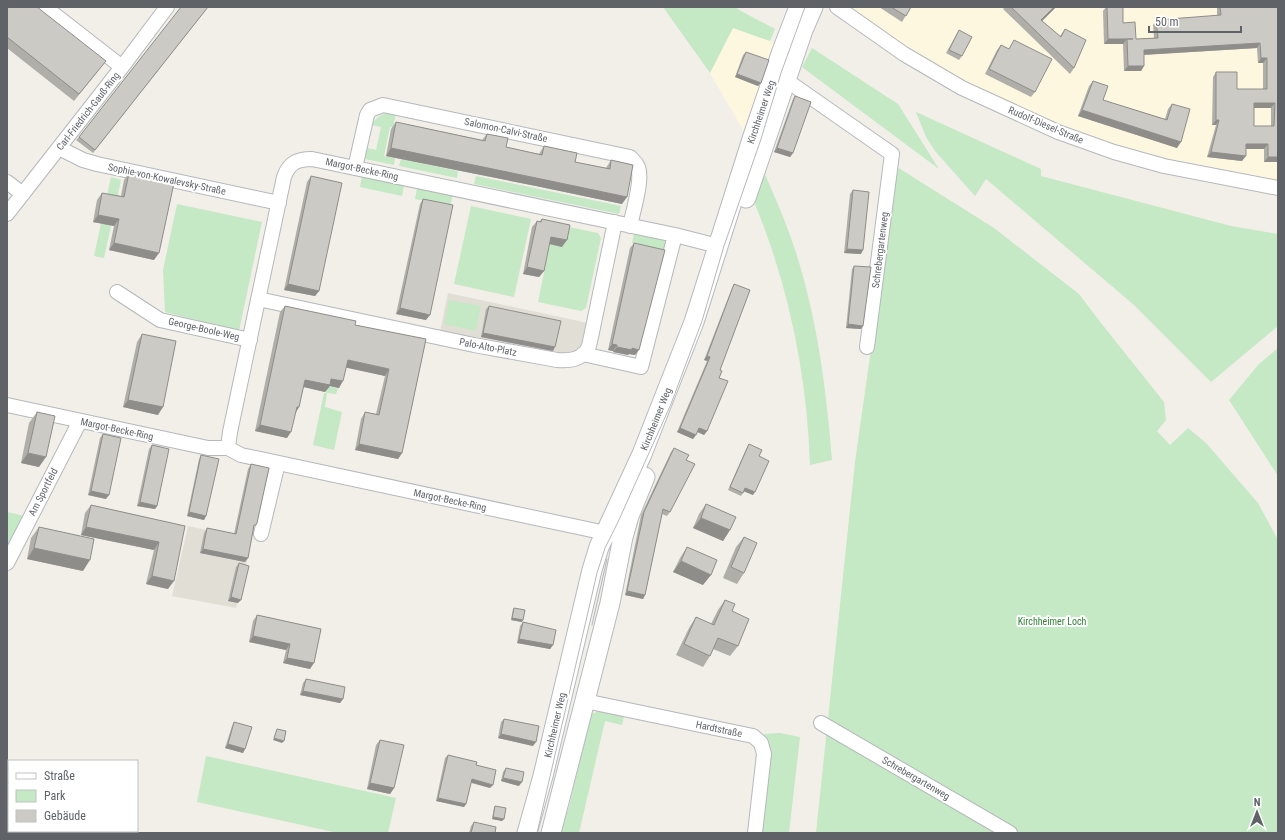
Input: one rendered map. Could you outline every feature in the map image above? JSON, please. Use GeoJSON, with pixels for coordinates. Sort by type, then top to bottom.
{"type":"FeatureCollection","features":[{"type":"Feature","properties":{"kind":"street"},"geometry":{"type":"LineString","coordinates":[[45,7],[122,67]]}},
{"type":"Feature","properties":{"kind":"street","name":"Carl-Friedrich-Gauß-Ring"},"geometry":{"type":"LineString","coordinates":[[7,214],[167,7]]}},
{"type":"Feature","properties":{"kind":"street","name":"Kirchheimer Weg"},"geometry":{"type":"LineString","coordinates":[[551,833],[610,603],[615,535],[642,454],[694,322],[753,136],[782,51],[799,7]]}},
{"type":"Feature","properties":{"kind":"street","name":"Kirchheimer Weg"},"geometry":{"type":"LineString","coordinates":[[527,833],[543,776],[592,570],[599,547],[615,535],[629,516],[676,403],[706,320],[803,30],[813,7]]}},
{"type":"Feature","properties":{"kind":"street","name":"Rudolf-Diesel-Straße"},"geometry":{"type":"LineString","coordinates":[[837,7],[904,54],[962,88],[1058,132],[1114,152],[1164,166],[1278,188]]}},
{"type":"Feature","properties":{"kind":"street","name":"Kirchheimer Weg"},"geometry":{"type":"LineString","coordinates":[[786,80],[892,154]]}},
{"type":"Feature","properties":{"kind":"street","name":"Salomon-Calvi-Straße"},"geometry":{"type":"LineString","coordinates":[[356,168],[367,115],[370,110],[383,105],[397,107],[630,157],[635,161],[639,171],[638,186],[630,226]]}},
{"type":"Feature","properties":{"kind":"street","name":"Sophie-von-Kowalevsky-Straße"},"geometry":{"type":"LineString","coordinates":[[59,148],[83,160],[97,164],[279,203]]}},
{"type":"Feature","properties":{"kind":"street","name":"Schrebergartenweg"},"geometry":{"type":"LineString","coordinates":[[867,347],[892,154]]}},
{"type":"Feature","properties":{"kind":"street","name":"Margot-Becke-Ring"},"geometry":{"type":"LineString","coordinates":[[228,448],[230,432],[279,203],[287,170],[296,161],[312,159],[615,222],[718,246]]}},
{"type":"Feature","properties":{"kind":"street"},"geometry":{"type":"LineString","coordinates":[[7,182],[23,194]]}},
{"type":"Feature","properties":{"kind":"street"},"geometry":{"type":"LineString","coordinates":[[583,354],[588,349],[592,337],[615,222]]}},
{"type":"Feature","properties":{"kind":"street"},"geometry":{"type":"LineString","coordinates":[[583,354],[641,367],[675,235]]}},
{"type":"Feature","properties":{"kind":"street","name":"George-Boole-Weg"},"geometry":{"type":"LineString","coordinates":[[117,292],[160,320],[250,340]]}},
{"type":"Feature","properties":{"kind":"street","name":"Palo-Alto-Platz"},"geometry":{"type":"LineString","coordinates":[[258,299],[479,346],[557,360],[575,360],[583,354]]}},
{"type":"Feature","properties":{"kind":"street","name":"Margot-Becke-Ring"},"geometry":{"type":"LineString","coordinates":[[7,406],[208,448],[228,448],[241,455],[615,535]]}},
{"type":"Feature","properties":{"kind":"street","name":"Am Sportfeld"},"geometry":{"type":"LineString","coordinates":[[7,563],[80,421]]}},
{"type":"Feature","properties":{"kind":"street"},"geometry":{"type":"LineString","coordinates":[[260,534],[278,463]]}},
{"type":"Feature","properties":{"kind":"street","name":"Hardtstraße"},"geometry":{"type":"LineString","coordinates":[[585,702],[753,736],[761,743],[764,754],[755,833]]}},
{"type":"Feature","properties":{"kind":"street","name":"Schrebergartenweg"},"geometry":{"type":"LineString","coordinates":[[821,723],[1010,833]]}},
{"type":"Feature","properties":{"kind":"shaded area"},"geometry":{"type":"Polygon","coordinates":[[[851,7],[1278,7],[1278,179],[1175,160],[1137,151],[1093,137],[1022,108],[963,81],[897,40],[851,7]]]}},
{"type":"Feature","properties":{"kind":"shaded area"},"geometry":{"type":"Polygon","coordinates":[[[733,28],[770,41],[776,45],[746,135],[710,73],[733,28]]]}},
{"type":"Feature","properties":{"kind":"shaded area"},"geometry":{"type":"Polygon","coordinates":[[[448,293],[588,323],[584,344],[574,357],[440,332],[448,293]]]}},
{"type":"Feature","properties":{"kind":"shaded area"},"geometry":{"type":"Polygon","coordinates":[[[188,526],[252,540],[236,608],[172,596],[188,526]]]}},
{"type":"Feature","properties":{"kind":"green space"},"geometry":{"type":"Polygon","coordinates":[[[663,7],[735,7],[775,29],[770,41],[733,28],[710,73],[663,7]]]}},
{"type":"Feature","properties":{"kind":"green space"},"geometry":{"type":"Polygon","coordinates":[[[812,48],[898,104],[939,169],[802,67],[812,48]]]}},
{"type":"Feature","properties":{"kind":"green space"},"geometry":{"type":"Polygon","coordinates":[[[916,112],[1041,169],[1041,176],[1231,226],[1278,234],[1278,326],[1211,382],[1134,305],[986,179],[975,196],[935,151],[926,137],[916,112]]]}},
{"type":"Feature","properties":{"kind":"green space"},"geometry":{"type":"Polygon","coordinates":[[[386,113],[396,113],[394,123],[416,128],[415,132],[390,127],[384,156],[395,158],[394,165],[365,159],[367,148],[376,150],[381,127],[372,125],[381,115],[386,113]]]}},
{"type":"Feature","properties":{"kind":"green space"},"geometry":{"type":"Polygon","coordinates":[[[401,159],[458,171],[457,178],[399,166],[401,159]]]}},
{"type":"Feature","properties":{"kind":"green space","name":"Kirchheimer Loch"},"geometry":{"type":"Polygon","coordinates":[[[897,167],[994,228],[1079,294],[1164,402],[1166,420],[1157,431],[1170,445],[1188,428],[1206,443],[1258,503],[1278,540],[1278,833],[816,833],[855,462],[897,167]]]}},
{"type":"Feature","properties":{"kind":"green space"},"geometry":{"type":"Polygon","coordinates":[[[763,170],[785,221],[800,265],[819,348],[827,404],[832,460],[810,465],[805,395],[793,325],[774,256],[749,190],[763,170]]]}},
{"type":"Feature","properties":{"kind":"green space"},"geometry":{"type":"Polygon","coordinates":[[[362,176],[404,185],[402,196],[360,187],[362,176]]]}},
{"type":"Feature","properties":{"kind":"green space"},"geometry":{"type":"Polygon","coordinates":[[[476,176],[621,206],[619,214],[474,184],[476,176]]]}},
{"type":"Feature","properties":{"kind":"green space"},"geometry":{"type":"Polygon","coordinates":[[[111,177],[121,180],[104,258],[94,256],[111,177]]]}},
{"type":"Feature","properties":{"kind":"green space"},"geometry":{"type":"Polygon","coordinates":[[[417,188],[453,195],[450,206],[415,199],[417,188]]]}},
{"type":"Feature","properties":{"kind":"green space"},"geometry":{"type":"Polygon","coordinates":[[[177,204],[262,222],[239,331],[165,312],[163,270],[177,204]]]}},
{"type":"Feature","properties":{"kind":"green space"},"geometry":{"type":"Polygon","coordinates":[[[471,206],[531,219],[514,297],[454,284],[471,206]]]}},
{"type":"Feature","properties":{"kind":"green space"},"geometry":{"type":"Polygon","coordinates":[[[554,224],[598,233],[601,238],[586,308],[581,311],[538,302],[554,224]]]}},
{"type":"Feature","properties":{"kind":"green space"},"geometry":{"type":"Polygon","coordinates":[[[634,233],[669,240],[667,251],[632,243],[634,233]]]}},
{"type":"Feature","properties":{"kind":"green space"},"geometry":{"type":"Polygon","coordinates":[[[449,300],[481,306],[476,331],[444,324],[449,300]]]}},
{"type":"Feature","properties":{"kind":"green space"},"geometry":{"type":"Polygon","coordinates":[[[1278,348],[1278,476],[1229,400],[1259,364],[1278,348]]]}},
{"type":"Feature","properties":{"kind":"green space"},"geometry":{"type":"Polygon","coordinates":[[[327,386],[338,388],[336,394],[327,393],[325,407],[342,412],[334,450],[313,445],[324,393],[326,393],[327,386]]]}},
{"type":"Feature","properties":{"kind":"green space"},"geometry":{"type":"Polygon","coordinates":[[[7,512],[25,516],[7,555],[7,512]]]}},
{"type":"Feature","properties":{"kind":"green space"},"geometry":{"type":"Polygon","coordinates":[[[601,711],[624,716],[622,725],[605,721],[579,833],[559,833],[569,807],[589,719],[593,713],[601,711]]]}},
{"type":"Feature","properties":{"kind":"green space"},"geometry":{"type":"Polygon","coordinates":[[[780,733],[800,737],[789,833],[761,833],[770,758],[769,743],[763,734],[780,733]]]}},
{"type":"Feature","properties":{"kind":"green space"},"geometry":{"type":"Polygon","coordinates":[[[206,756],[396,798],[388,833],[338,833],[197,802],[206,756]]]}},
{"type":"Feature","properties":{"kind":"building"},"geometry":{"type":"Polygon","coordinates":[[[7,7],[37,7],[106,61],[79,94],[7,37],[7,7]]]}},
{"type":"Feature","properties":{"kind":"building"},"geometry":{"type":"Polygon","coordinates":[[[181,7],[208,7],[95,150],[79,137],[181,7]]]}},
{"type":"Feature","properties":{"kind":"building"},"geometry":{"type":"Polygon","coordinates":[[[891,7],[911,7],[906,16],[891,7]]]}},
{"type":"Feature","properties":{"kind":"building"},"geometry":{"type":"Polygon","coordinates":[[[1011,7],[1054,7],[1041,20],[1061,37],[1065,29],[1086,40],[1074,68],[1011,7]]]}},
{"type":"Feature","properties":{"kind":"building"},"geometry":{"type":"Polygon","coordinates":[[[1107,7],[1123,7],[1123,23],[1135,22],[1136,39],[1158,38],[1156,20],[1221,15],[1220,7],[1278,7],[1278,157],[1268,157],[1268,144],[1246,144],[1246,156],[1211,152],[1219,120],[1216,120],[1216,72],[1237,72],[1237,89],[1267,89],[1267,58],[1261,58],[1260,43],[1144,50],[1144,66],[1128,66],[1127,39],[1108,39],[1107,7]],[[1254,103],[1254,126],[1274,126],[1275,103],[1254,103]]]}},
{"type":"Feature","properties":{"kind":"building"},"geometry":{"type":"Polygon","coordinates":[[[959,30],[972,37],[962,56],[949,50],[959,30]]]}},
{"type":"Feature","properties":{"kind":"building"},"geometry":{"type":"Polygon","coordinates":[[[1014,40],[1052,59],[1035,92],[989,69],[1001,45],[1009,49],[1014,40]]]}},
{"type":"Feature","properties":{"kind":"building"},"geometry":{"type":"Polygon","coordinates":[[[746,52],[769,60],[761,83],[737,74],[746,52]]]}},
{"type":"Feature","properties":{"kind":"building"},"geometry":{"type":"Polygon","coordinates":[[[1093,81],[1108,86],[1103,100],[1167,120],[1172,104],[1190,109],[1181,142],[1082,110],[1093,81]]]}},
{"type":"Feature","properties":{"kind":"building"},"geometry":{"type":"Polygon","coordinates":[[[795,96],[811,102],[793,153],[777,148],[795,96]]]}},
{"type":"Feature","properties":{"kind":"building"},"geometry":{"type":"Polygon","coordinates":[[[396,122],[485,141],[487,134],[508,138],[506,147],[542,155],[544,146],[577,153],[575,162],[610,169],[611,160],[633,165],[627,197],[391,148],[396,122]]]}},
{"type":"Feature","properties":{"kind":"building"},"geometry":{"type":"Polygon","coordinates":[[[129,173],[174,183],[159,253],[114,243],[119,219],[98,215],[102,193],[124,197],[129,173]]]}},
{"type":"Feature","properties":{"kind":"building"},"geometry":{"type":"Polygon","coordinates":[[[311,176],[342,183],[319,291],[288,284],[311,176]]]}},
{"type":"Feature","properties":{"kind":"building"},"geometry":{"type":"Polygon","coordinates":[[[853,190],[869,192],[863,250],[847,249],[853,190]]]}},
{"type":"Feature","properties":{"kind":"building"},"geometry":{"type":"Polygon","coordinates":[[[423,199],[453,205],[430,315],[400,308],[423,199]]]}},
{"type":"Feature","properties":{"kind":"building"},"geometry":{"type":"Polygon","coordinates":[[[542,219],[570,225],[567,240],[551,237],[544,271],[527,267],[537,221],[541,222],[542,219]]]}},
{"type":"Feature","properties":{"kind":"building"},"geometry":{"type":"Polygon","coordinates":[[[634,243],[665,250],[639,350],[617,347],[617,345],[612,344],[634,243]]]}},
{"type":"Feature","properties":{"kind":"building"},"geometry":{"type":"Polygon","coordinates":[[[854,266],[871,267],[863,326],[848,324],[854,266]]]}},
{"type":"Feature","properties":{"kind":"building"},"geometry":{"type":"Polygon","coordinates":[[[734,284],[750,290],[720,370],[722,371],[719,378],[728,381],[707,431],[699,428],[696,435],[680,428],[710,357],[707,356],[734,284]]]}},
{"type":"Feature","properties":{"kind":"building"},"geometry":{"type":"Polygon","coordinates":[[[285,306],[356,321],[355,325],[426,339],[402,453],[359,444],[365,412],[379,415],[389,369],[348,360],[343,381],[331,379],[330,385],[305,380],[299,407],[297,407],[291,432],[260,425],[285,306]]]}},
{"type":"Feature","properties":{"kind":"building"},"geometry":{"type":"Polygon","coordinates":[[[489,306],[561,321],[555,347],[483,333],[489,306]]]}},
{"type":"Feature","properties":{"kind":"building"},"geometry":{"type":"Polygon","coordinates":[[[142,334],[176,341],[163,407],[128,400],[142,334]]]}},
{"type":"Feature","properties":{"kind":"building"},"geometry":{"type":"Polygon","coordinates":[[[37,412],[55,416],[46,457],[28,453],[37,412]]]}},
{"type":"Feature","properties":{"kind":"building"},"geometry":{"type":"Polygon","coordinates":[[[103,434],[121,438],[109,495],[91,491],[103,434]]]}},
{"type":"Feature","properties":{"kind":"building"},"geometry":{"type":"Polygon","coordinates":[[[749,444],[762,450],[759,456],[769,461],[755,492],[745,488],[743,493],[730,487],[749,444]]]}},
{"type":"Feature","properties":{"kind":"building"},"geometry":{"type":"Polygon","coordinates":[[[152,445],[169,449],[157,506],[140,502],[152,445]]]}},
{"type":"Feature","properties":{"kind":"building"},"geometry":{"type":"Polygon","coordinates":[[[674,448],[689,455],[686,460],[695,464],[670,512],[663,509],[645,595],[627,591],[644,512],[674,448]]]}},
{"type":"Feature","properties":{"kind":"building"},"geometry":{"type":"Polygon","coordinates":[[[201,455],[219,459],[206,516],[189,512],[201,455]]]}},
{"type":"Feature","properties":{"kind":"building"},"geometry":{"type":"Polygon","coordinates":[[[251,464],[269,468],[257,523],[254,525],[248,558],[203,549],[207,528],[236,534],[251,464]]]}},
{"type":"Feature","properties":{"kind":"building"},"geometry":{"type":"Polygon","coordinates":[[[706,504],[736,517],[730,530],[701,518],[706,504]]]}},
{"type":"Feature","properties":{"kind":"building"},"geometry":{"type":"Polygon","coordinates":[[[91,505],[185,526],[174,581],[152,576],[159,542],[86,527],[91,505]]]}},
{"type":"Feature","properties":{"kind":"building"},"geometry":{"type":"Polygon","coordinates":[[[39,527],[94,539],[90,560],[34,548],[39,527]]]}},
{"type":"Feature","properties":{"kind":"building"},"geometry":{"type":"Polygon","coordinates":[[[744,537],[757,543],[744,573],[731,567],[744,537]]]}},
{"type":"Feature","properties":{"kind":"building"},"geometry":{"type":"Polygon","coordinates":[[[687,547],[717,560],[711,575],[681,561],[687,547]]]}},
{"type":"Feature","properties":{"kind":"building"},"geometry":{"type":"Polygon","coordinates":[[[239,563],[249,566],[241,600],[231,597],[239,563]]]}},
{"type":"Feature","properties":{"kind":"building"},"geometry":{"type":"Polygon","coordinates":[[[725,600],[735,604],[732,611],[749,619],[738,646],[718,638],[710,656],[684,644],[696,617],[714,625],[725,600]]]}},
{"type":"Feature","properties":{"kind":"building"},"geometry":{"type":"Polygon","coordinates":[[[514,608],[525,610],[523,620],[512,618],[514,608]]]}},
{"type":"Feature","properties":{"kind":"building"},"geometry":{"type":"Polygon","coordinates":[[[257,615],[321,629],[314,663],[287,658],[290,644],[253,636],[257,615]]]}},
{"type":"Feature","properties":{"kind":"building"},"geometry":{"type":"Polygon","coordinates":[[[523,622],[556,630],[553,645],[519,639],[523,622]]]}},
{"type":"Feature","properties":{"kind":"building"},"geometry":{"type":"Polygon","coordinates":[[[306,679],[345,687],[343,699],[303,691],[306,679]]]}},
{"type":"Feature","properties":{"kind":"building"},"geometry":{"type":"Polygon","coordinates":[[[504,719],[539,726],[536,742],[501,734],[504,719]]]}},
{"type":"Feature","properties":{"kind":"building"},"geometry":{"type":"Polygon","coordinates":[[[234,722],[252,727],[245,749],[228,744],[234,722]]]}},
{"type":"Feature","properties":{"kind":"building"},"geometry":{"type":"Polygon","coordinates":[[[277,729],[286,731],[284,741],[274,738],[277,729]]]}},
{"type":"Feature","properties":{"kind":"building"},"geometry":{"type":"Polygon","coordinates":[[[380,740],[404,745],[394,788],[370,783],[380,740]]]}},
{"type":"Feature","properties":{"kind":"building"},"geometry":{"type":"Polygon","coordinates":[[[448,755],[477,762],[476,765],[496,770],[493,785],[472,779],[466,804],[438,798],[448,755]]]}},
{"type":"Feature","properties":{"kind":"building"},"geometry":{"type":"Polygon","coordinates":[[[506,768],[524,772],[522,782],[503,778],[506,768]]]}},
{"type":"Feature","properties":{"kind":"building"},"geometry":{"type":"Polygon","coordinates":[[[495,806],[506,808],[504,819],[493,817],[495,806]]]}},
{"type":"Feature","properties":{"kind":"building"},"geometry":{"type":"Polygon","coordinates":[[[474,822],[496,827],[495,833],[471,833],[474,822]]]}},
{"type":"Feature","properties":{"kind":"tram line"},"geometry":{"type":"LineString","coordinates":[[537,833],[597,573],[605,548],[671,404],[702,321],[724,246],[761,139],[781,73],[805,7]]}},
{"type":"Feature","properties":{"kind":"tram line"},"geometry":{"type":"LineString","coordinates":[[592,625],[607,559]]}}]}
